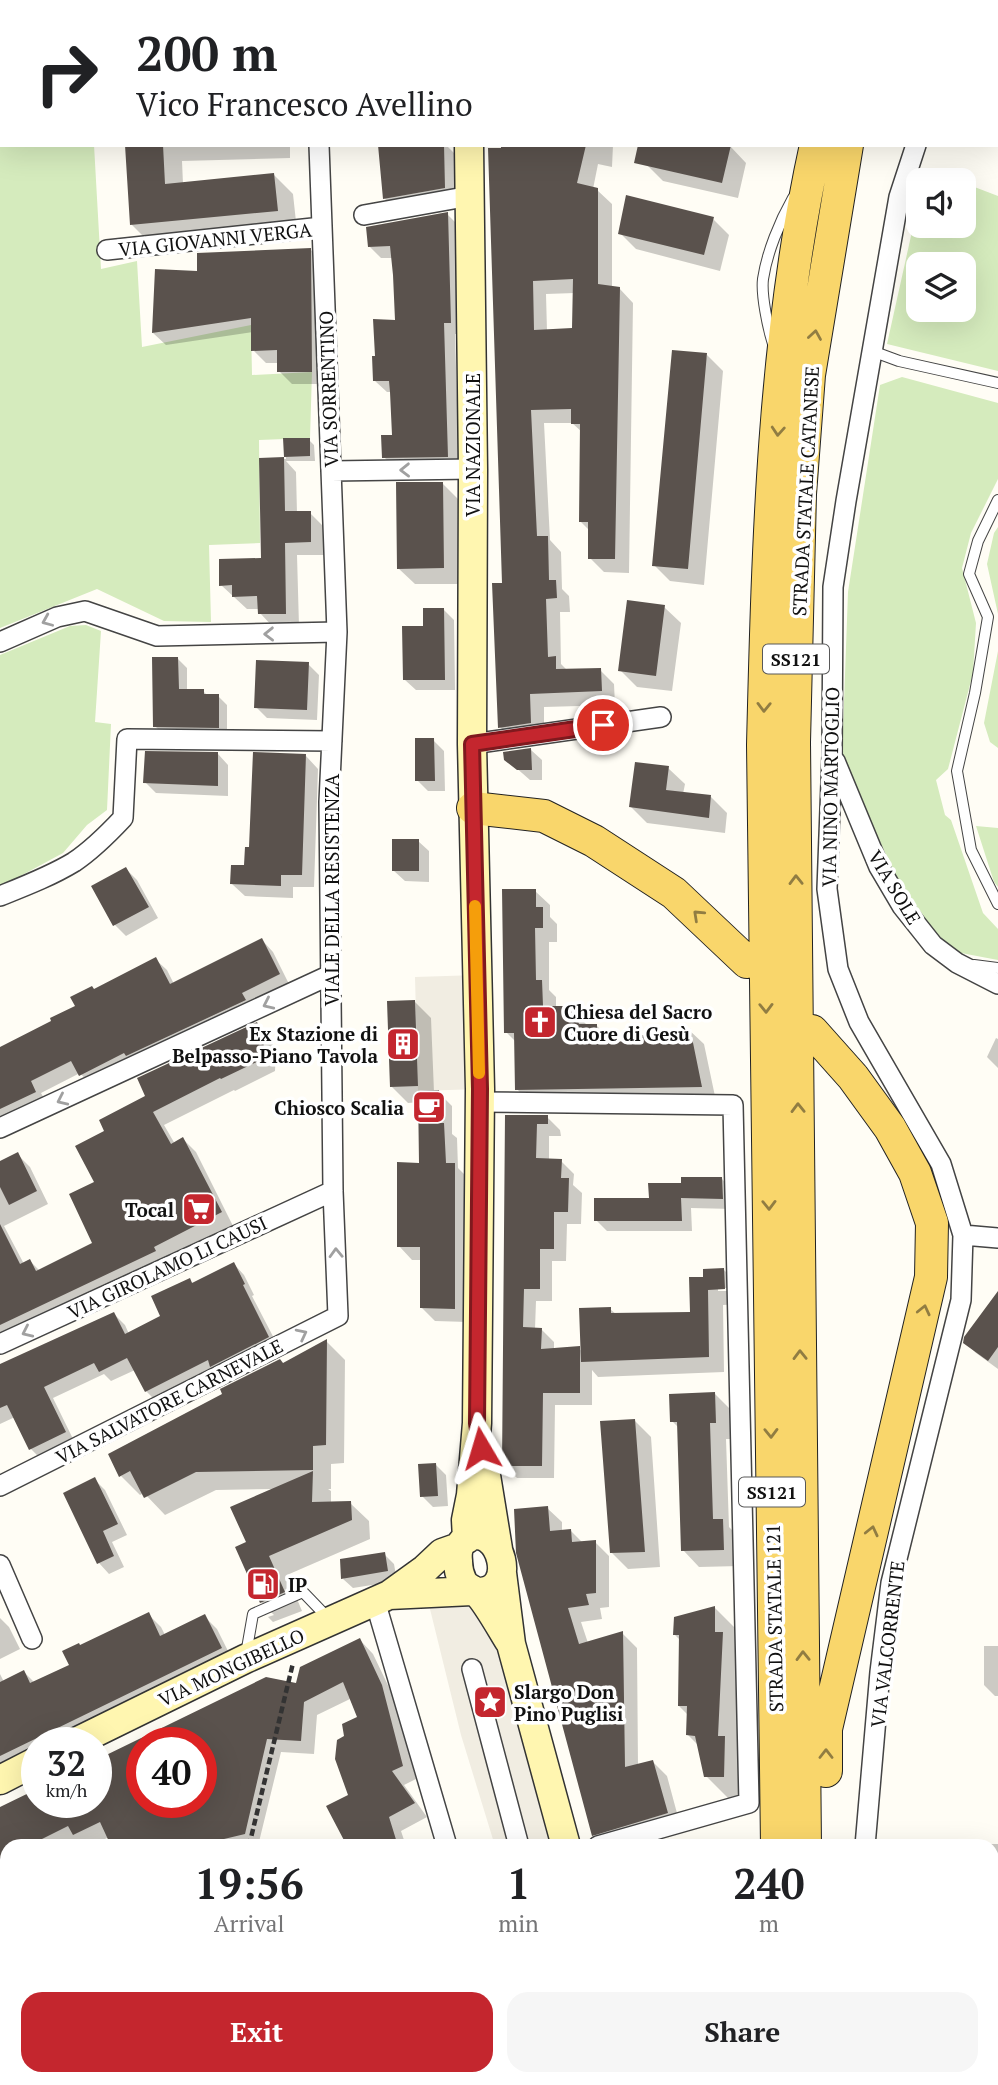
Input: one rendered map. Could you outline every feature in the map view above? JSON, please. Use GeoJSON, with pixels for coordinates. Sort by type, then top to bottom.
{"type":"FeatureCollection","features":[{"type":"Feature","properties":{"kind":"main road","name":"STRADA STATALE CATANESE"},"geometry":{"type":"LineString","coordinates":[[799,1176],[794,742],[800,494],[809,374],[847,147]]}},
{"type":"Feature","properties":{"kind":"main road","name":"STRADA STATALE CATANESE"},"geometry":{"type":"LineString","coordinates":[[768,1137],[763,745],[766,611],[782,375],[795,256],[814,154]]}},
{"type":"Feature","properties":{"kind":"main road"},"geometry":{"type":"LineString","coordinates":[[473,808],[544,816],[594,841],[674,893],[747,962]]}},
{"type":"Feature","properties":{"kind":"main road"},"geometry":{"type":"LineString","coordinates":[[812,1031],[853,1077],[890,1128],[915,1173],[932,1223],[932,1277],[826,1729],[826,1839]]}},
{"type":"Feature","properties":{"kind":"main road","name":"STRADA STATALE 121"},"geometry":{"type":"LineString","coordinates":[[768,1137],[776,1839]]}},
{"type":"Feature","properties":{"kind":"main road","name":"STRADA STATALE 121"},"geometry":{"type":"LineString","coordinates":[[799,1176],[805,1839]]}},
{"type":"Feature","properties":{"kind":"street","name":"VIA SORRENTINO"},"geometry":{"type":"LineString","coordinates":[[319,147],[337,632]]}},
{"type":"Feature","properties":{"kind":"street","name":"VIA NAZIONALE"},"geometry":{"type":"LineString","coordinates":[[469,147],[473,469],[472,744],[479,1102],[477,1423]]}},
{"type":"Feature","properties":{"kind":"street","name":"VIA NINO MARTOGLIO"},"geometry":{"type":"LineString","coordinates":[[915,147],[899,197],[833,587],[832,756],[827,889],[838,968],[859,1022],[941,1164],[963,1235],[961,1300],[944,1363]]}},
{"type":"Feature","properties":{"kind":"street"},"geometry":{"type":"LineString","coordinates":[[364,215],[470,197]]}},
{"type":"Feature","properties":{"kind":"street","name":"VIA GIOVANNI VERGA"},"geometry":{"type":"LineString","coordinates":[[107,250],[322,227]]}},
{"type":"Feature","properties":{"kind":"street"},"geometry":{"type":"LineString","coordinates":[[331,471],[473,469]]}},
{"type":"Feature","properties":{"kind":"street"},"geometry":{"type":"LineString","coordinates":[[0,642],[57,617],[85,611],[157,636],[337,632]]}},
{"type":"Feature","properties":{"kind":"street","name":"VIALE DELLA RESISTENZA"},"geometry":{"type":"LineString","coordinates":[[337,632],[329,802],[333,1191],[338,1316]]}},
{"type":"Feature","properties":{"kind":"street"},"geometry":{"type":"LineString","coordinates":[[472,744],[661,717]]}},
{"type":"Feature","properties":{"kind":"street"},"geometry":{"type":"LineString","coordinates":[[0,897],[75,861],[101,841],[123,818],[127,739],[332,741]]}},
{"type":"Feature","properties":{"kind":"street","name":"VIA SOLE"},"geometry":{"type":"LineString","coordinates":[[832,756],[879,867],[902,906],[933,946],[998,984]]}},
{"type":"Feature","properties":{"kind":"street"},"geometry":{"type":"LineString","coordinates":[[0,1128],[330,975]]}},
{"type":"Feature","properties":{"kind":"street"},"geometry":{"type":"LineString","coordinates":[[479,1102],[733,1105],[749,1803],[623,1839]]}},
{"type":"Feature","properties":{"kind":"street","name":"VIA GIROLAMO LI CAUSI"},"geometry":{"type":"LineString","coordinates":[[0,1344],[333,1191]]}},
{"type":"Feature","properties":{"kind":"street"},"geometry":{"type":"LineString","coordinates":[[963,1235],[998,1238]]}},
{"type":"Feature","properties":{"kind":"street","name":"VIA SALVATORE CARNEVALE"},"geometry":{"type":"LineString","coordinates":[[0,1486],[338,1316]]}},
{"type":"Feature","properties":{"kind":"street","name":"VIA VALCORRENTE"},"geometry":{"type":"LineString","coordinates":[[866,1839],[880,1672],[891,1583],[944,1363]]}},
{"type":"Feature","properties":{"kind":"street"},"geometry":{"type":"LineString","coordinates":[[477,1423],[471,1495],[463,1543],[457,1558],[462,1580],[474,1591],[511,1644]]}},
{"type":"Feature","properties":{"kind":"street"},"geometry":{"type":"LineString","coordinates":[[477,1423],[511,1644],[564,1839]]}},
{"type":"Feature","properties":{"kind":"street"},"geometry":{"type":"LineString","coordinates":[[473,1536],[484,1537],[494,1543],[500,1561],[496,1586],[490,1590],[382,1598],[425,1569],[442,1553],[473,1536]]}},
{"type":"Feature","properties":{"kind":"street"},"geometry":{"type":"LineString","coordinates":[[0,1565],[32,1639]]}},
{"type":"Feature","properties":{"kind":"street"},"geometry":{"type":"LineString","coordinates":[[382,1598],[445,1839]]}},
{"type":"Feature","properties":{"kind":"street","name":"VIA MONGIBELLO"},"geometry":{"type":"LineString","coordinates":[[107,1727],[245,1659],[382,1598]]}},
{"type":"Feature","properties":{"kind":"street"},"geometry":{"type":"LineString","coordinates":[[472,1669],[517,1839]]}},
{"type":"Feature","properties":{"kind":"street"},"geometry":{"type":"LineString","coordinates":[[0,1780],[21,1769]]}},
{"type":"Feature","properties":{"kind":"lane"},"geometry":{"type":"LineString","coordinates":[[872,351],[899,361],[998,383]]}},
{"type":"Feature","properties":{"kind":"lane"},"geometry":{"type":"LineString","coordinates":[[998,500],[978,541],[969,574],[988,617],[975,694],[957,771],[971,849],[998,904]]}},
{"type":"Feature","properties":{"kind":"lane"},"geometry":{"type":"LineString","coordinates":[[957,962],[998,968]]}},
{"type":"Feature","properties":{"kind":"lane"},"geometry":{"type":"LineString","coordinates":[[245,1659],[253,1614],[303,1592],[330,1621]]}},
{"type":"Feature","properties":{"kind":"path"},"geometry":{"type":"LineString","coordinates":[[250,1839],[300,1635]]}},
{"type":"Feature","properties":{"kind":"green space"},"geometry":{"type":"Polygon","coordinates":[[[0,147],[94,147],[101,269],[137,261],[142,347],[251,325],[252,375],[312,372],[310,438],[259,440],[260,543],[209,545],[211,622],[164,621],[97,589],[0,628],[0,147]]]}},
{"type":"Feature","properties":{"kind":"green space"},"geometry":{"type":"Polygon","coordinates":[[[976,188],[998,196],[998,371],[887,344],[906,258],[906,322],[976,322],[976,252],[907,252],[911,238],[976,238],[976,188]]]}},
{"type":"Feature","properties":{"kind":"green space"},"geometry":{"type":"Polygon","coordinates":[[[902,377],[998,403],[998,479],[971,533],[962,568],[976,623],[973,673],[948,769],[936,780],[945,815],[951,820],[983,913],[998,929],[998,960],[961,953],[948,945],[924,920],[902,890],[842,758],[848,592],[880,385],[902,377]]]}},
{"type":"Feature","properties":{"kind":"green space"},"geometry":{"type":"Polygon","coordinates":[[[998,527],[998,614],[987,564],[994,533],[998,527]]]}},
{"type":"Feature","properties":{"kind":"green space"},"geometry":{"type":"Polygon","coordinates":[[[86,625],[101,631],[95,722],[111,724],[107,810],[87,825],[63,853],[0,887],[0,655],[70,626],[86,625]]]}},
{"type":"Feature","properties":{"kind":"green space"},"geometry":{"type":"Polygon","coordinates":[[[998,651],[998,748],[990,742],[984,723],[998,651]]]}},
{"type":"Feature","properties":{"kind":"green space"},"geometry":{"type":"Polygon","coordinates":[[[976,826],[998,828],[998,887],[994,882],[976,826]]]}},
{"type":"Feature","properties":{"kind":"shaded area"},"geometry":{"type":"Polygon","coordinates":[[[477,975],[480,1089],[418,1091],[415,977],[477,975]]]}},
{"type":"Feature","properties":{"kind":"shaded area","name":"Slargo Don Pino Puglisi"},"geometry":{"type":"Polygon","coordinates":[[[452,1591],[493,1616],[564,1839],[493,1839],[461,1735],[429,1605],[452,1591]]]}},
{"type":"Feature","properties":{"kind":"building"},"geometry":{"type":"Polygon","coordinates":[[[125,147],[163,147],[165,184],[274,173],[278,211],[130,225],[125,147]]]}},
{"type":"Feature","properties":{"kind":"building"},"geometry":{"type":"Polygon","coordinates":[[[378,147],[444,147],[445,188],[383,199],[378,147]]]}},
{"type":"Feature","properties":{"kind":"building"},"geometry":{"type":"Polygon","coordinates":[[[586,147],[577,183],[598,188],[598,284],[620,287],[615,559],[588,559],[588,522],[579,522],[580,424],[571,424],[571,409],[531,410],[537,536],[548,536],[549,580],[556,580],[557,598],[546,599],[548,657],[556,656],[556,669],[601,668],[602,691],[530,694],[531,723],[498,728],[492,583],[502,583],[488,148],[586,147]],[[573,279],[533,281],[534,330],[572,328],[573,279]]]}},
{"type":"Feature","properties":{"kind":"building"},"geometry":{"type":"Polygon","coordinates":[[[638,147],[731,147],[722,183],[634,163],[638,147]]]}},
{"type":"Feature","properties":{"kind":"building"},"geometry":{"type":"Polygon","coordinates":[[[626,195],[714,217],[704,255],[618,234],[626,195]]]}},
{"type":"Feature","properties":{"kind":"building"},"geometry":{"type":"Polygon","coordinates":[[[448,212],[451,323],[444,323],[448,457],[382,458],[381,435],[392,435],[390,392],[389,381],[373,381],[373,319],[395,320],[393,275],[390,246],[368,247],[366,227],[448,212]]]}},
{"type":"Feature","properties":{"kind":"building"},"geometry":{"type":"Polygon","coordinates":[[[311,248],[312,372],[277,372],[277,350],[251,351],[251,318],[152,333],[155,269],[197,271],[197,253],[311,248]]]}},
{"type":"Feature","properties":{"kind":"building"},"geometry":{"type":"Polygon","coordinates":[[[672,350],[707,353],[688,569],[652,566],[672,350]]]}},
{"type":"Feature","properties":{"kind":"building"},"geometry":{"type":"Polygon","coordinates":[[[283,438],[310,438],[310,456],[284,457],[283,438]]]}},
{"type":"Feature","properties":{"kind":"building"},"geometry":{"type":"Polygon","coordinates":[[[284,457],[285,511],[311,511],[311,542],[285,543],[286,614],[258,614],[257,596],[232,597],[232,585],[219,586],[219,559],[261,558],[259,458],[284,457]]]}},
{"type":"Feature","properties":{"kind":"building"},"geometry":{"type":"Polygon","coordinates":[[[396,482],[443,482],[444,568],[397,569],[396,482]]]}},
{"type":"Feature","properties":{"kind":"building"},"geometry":{"type":"Polygon","coordinates":[[[627,600],[665,605],[656,676],[618,671],[627,600]]]}},
{"type":"Feature","properties":{"kind":"building"},"geometry":{"type":"Polygon","coordinates":[[[423,608],[444,608],[445,680],[403,680],[402,626],[423,626],[423,608]]]}},
{"type":"Feature","properties":{"kind":"building"},"geometry":{"type":"Polygon","coordinates":[[[152,657],[178,657],[179,689],[204,689],[204,694],[219,694],[219,728],[153,727],[152,657]]]}},
{"type":"Feature","properties":{"kind":"building"},"geometry":{"type":"Polygon","coordinates":[[[256,660],[309,662],[307,710],[254,708],[256,660]]]}},
{"type":"Feature","properties":{"kind":"building"},"geometry":{"type":"Polygon","coordinates":[[[415,738],[434,738],[435,781],[415,781],[415,738]]]}},
{"type":"Feature","properties":{"kind":"building"},"geometry":{"type":"Polygon","coordinates":[[[531,748],[532,770],[517,770],[504,760],[503,752],[531,748]]]}},
{"type":"Feature","properties":{"kind":"building"},"geometry":{"type":"Polygon","coordinates":[[[145,751],[218,752],[218,786],[143,783],[145,751]]]}},
{"type":"Feature","properties":{"kind":"building"},"geometry":{"type":"Polygon","coordinates":[[[253,752],[306,754],[302,875],[281,875],[281,886],[230,884],[231,865],[244,865],[245,847],[249,847],[253,752]]]}},
{"type":"Feature","properties":{"kind":"building"},"geometry":{"type":"Polygon","coordinates":[[[635,762],[669,766],[666,790],[711,795],[709,818],[629,807],[635,762]]]}},
{"type":"Feature","properties":{"kind":"building"},"geometry":{"type":"Polygon","coordinates":[[[392,839],[419,839],[419,871],[392,871],[392,839]]]}},
{"type":"Feature","properties":{"kind":"building"},"geometry":{"type":"Polygon","coordinates":[[[126,867],[149,907],[113,926],[91,886],[126,867]]]}},
{"type":"Feature","properties":{"kind":"building"},"geometry":{"type":"Polygon","coordinates":[[[502,889],[536,889],[536,907],[543,907],[543,928],[535,928],[536,980],[542,980],[543,1006],[573,1008],[579,1024],[597,1024],[597,1042],[637,1041],[636,1036],[690,1028],[702,1087],[515,1090],[514,1033],[504,1033],[502,889]]]}},
{"type":"Feature","properties":{"kind":"building"},"geometry":{"type":"Polygon","coordinates":[[[262,938],[280,974],[242,993],[246,1000],[126,1056],[124,1053],[79,1076],[71,1061],[31,1081],[36,1092],[0,1109],[0,1047],[75,1006],[70,997],[92,986],[94,989],[156,957],[170,984],[262,938]]]}},
{"type":"Feature","properties":{"kind":"building","name":"Ex Stazione di Belpasso-Piano Tavola"},"geometry":{"type":"Polygon","coordinates":[[[415,1000],[418,1086],[390,1087],[387,1001],[415,1000]]]}},
{"type":"Feature","properties":{"kind":"building"},"geometry":{"type":"Polygon","coordinates":[[[257,1022],[264,1038],[263,1059],[153,1112],[171,1144],[183,1137],[222,1212],[154,1247],[156,1251],[0,1325],[0,1224],[20,1264],[30,1259],[36,1271],[92,1243],[69,1194],[94,1182],[75,1146],[104,1131],[99,1120],[145,1096],[137,1078],[257,1022]]]}},
{"type":"Feature","properties":{"kind":"building"},"geometry":{"type":"Polygon","coordinates":[[[439,1090],[440,1123],[444,1123],[446,1163],[455,1163],[455,1309],[420,1308],[420,1247],[397,1247],[397,1162],[419,1163],[418,1091],[439,1090]]]}},
{"type":"Feature","properties":{"kind":"building"},"geometry":{"type":"Polygon","coordinates":[[[505,1115],[548,1115],[548,1124],[537,1124],[536,1158],[562,1159],[561,1178],[569,1178],[568,1212],[554,1212],[554,1249],[540,1249],[540,1289],[524,1289],[523,1327],[542,1328],[541,1349],[580,1346],[580,1393],[543,1393],[542,1466],[502,1466],[505,1115]]]}},
{"type":"Feature","properties":{"kind":"building"},"geometry":{"type":"Polygon","coordinates":[[[18,1152],[37,1191],[9,1205],[0,1187],[0,1161],[18,1152]]]}},
{"type":"Feature","properties":{"kind":"building"},"geometry":{"type":"Polygon","coordinates":[[[681,1177],[722,1177],[723,1199],[681,1198],[682,1221],[594,1221],[594,1198],[649,1198],[648,1183],[681,1183],[681,1177]]]}},
{"type":"Feature","properties":{"kind":"building"},"geometry":{"type":"Polygon","coordinates":[[[234,1262],[269,1337],[210,1367],[208,1360],[145,1392],[127,1358],[99,1372],[94,1363],[44,1387],[66,1432],[29,1450],[7,1405],[0,1408],[0,1364],[114,1312],[125,1334],[160,1316],[151,1296],[190,1278],[192,1283],[234,1262]]]}},
{"type":"Feature","properties":{"kind":"building"},"geometry":{"type":"Polygon","coordinates":[[[724,1268],[725,1289],[708,1290],[709,1357],[581,1362],[579,1308],[611,1307],[611,1313],[690,1312],[689,1277],[703,1277],[703,1269],[724,1268]]]}},
{"type":"Feature","properties":{"kind":"building"},"geometry":{"type":"Polygon","coordinates":[[[998,1291],[998,1347],[988,1361],[963,1343],[964,1337],[998,1291]]]}},
{"type":"Feature","properties":{"kind":"building"},"geometry":{"type":"Polygon","coordinates":[[[327,1339],[326,1445],[313,1446],[313,1470],[196,1472],[144,1498],[130,1471],[119,1477],[108,1454],[222,1394],[220,1389],[280,1359],[283,1363],[327,1339]]]}},
{"type":"Feature","properties":{"kind":"building"},"geometry":{"type":"Polygon","coordinates":[[[715,1392],[716,1423],[710,1423],[713,1519],[723,1519],[724,1550],[681,1551],[677,1422],[670,1422],[669,1394],[715,1392]]]}},
{"type":"Feature","properties":{"kind":"building"},"geometry":{"type":"Polygon","coordinates":[[[635,1419],[645,1552],[610,1553],[600,1421],[635,1419]]]}},
{"type":"Feature","properties":{"kind":"building"},"geometry":{"type":"Polygon","coordinates":[[[436,1463],[438,1496],[420,1497],[418,1464],[436,1463]]]}},
{"type":"Feature","properties":{"kind":"building"},"geometry":{"type":"Polygon","coordinates":[[[313,1471],[312,1502],[351,1501],[352,1520],[269,1556],[285,1592],[260,1603],[235,1547],[246,1542],[230,1507],[313,1471]]]}},
{"type":"Feature","properties":{"kind":"building"},"geometry":{"type":"Polygon","coordinates":[[[95,1477],[118,1524],[103,1531],[114,1556],[97,1564],[63,1493],[95,1477]]]}},
{"type":"Feature","properties":{"kind":"building"},"geometry":{"type":"Polygon","coordinates":[[[548,1506],[550,1531],[571,1529],[572,1542],[596,1540],[596,1593],[586,1594],[589,1605],[568,1608],[579,1644],[623,1631],[625,1767],[653,1760],[668,1813],[592,1836],[516,1553],[514,1509],[548,1506]]]}},
{"type":"Feature","properties":{"kind":"building"},"geometry":{"type":"Polygon","coordinates":[[[385,1552],[388,1571],[341,1579],[340,1559],[385,1552]]]}},
{"type":"Feature","properties":{"kind":"building"},"geometry":{"type":"Polygon","coordinates":[[[715,1606],[715,1632],[723,1632],[718,1736],[725,1736],[724,1777],[704,1777],[695,1736],[686,1735],[687,1706],[678,1706],[679,1635],[673,1635],[674,1617],[715,1606]]]}},
{"type":"Feature","properties":{"kind":"building"},"geometry":{"type":"Polygon","coordinates":[[[149,1612],[160,1636],[205,1614],[222,1648],[60,1727],[21,1727],[21,1746],[0,1756],[0,1682],[24,1670],[30,1683],[69,1665],[62,1651],[79,1643],[80,1645],[149,1612]]]}},
{"type":"Feature","properties":{"kind":"building"},"geometry":{"type":"Polygon","coordinates":[[[360,1638],[382,1685],[403,1766],[392,1771],[415,1803],[389,1817],[396,1839],[343,1839],[326,1806],[348,1795],[335,1759],[337,1740],[344,1736],[342,1724],[357,1717],[343,1682],[304,1702],[301,1741],[267,1739],[245,1834],[224,1839],[108,1839],[100,1822],[73,1835],[68,1826],[42,1839],[0,1839],[0,1807],[21,1797],[21,1818],[112,1818],[112,1752],[126,1745],[126,1818],[217,1818],[217,1727],[164,1727],[266,1677],[296,1683],[300,1667],[360,1638]]]}},
{"type":"Feature","properties":{"kind":"slow traffic"},"geometry":{"type":"LineString","coordinates":[[475,906],[479,1073]]}},
{"type":"Feature","properties":{"kind":"place","name":"Chiesa del Sacro Cuore di Gesù"},"geometry":{"type":"Point","coordinates":[540,1022]}},
{"type":"Feature","properties":{"kind":"place","name":"Ex Stazione di Belpasso-Piano Tavola"},"geometry":{"type":"Point","coordinates":[403,1044]}},
{"type":"Feature","properties":{"kind":"place","name":"Chiosco Scalia"},"geometry":{"type":"Point","coordinates":[429,1107]}},
{"type":"Feature","properties":{"kind":"place","name":"Tocal"},"geometry":{"type":"Point","coordinates":[199,1209]}},
{"type":"Feature","properties":{"kind":"place","name":"IP"},"geometry":{"type":"Point","coordinates":[263,1584]}},
{"type":"Feature","properties":{"kind":"place","name":"Slargo Don Pino Puglisi"},"geometry":{"type":"Point","coordinates":[490,1702]}},
{"type":"Feature","properties":{"kind":"route"},"geometry":{"type":"LineString","coordinates":[[481,1448],[477,1423],[480,1089],[472,744],[603,725]]}}]}
